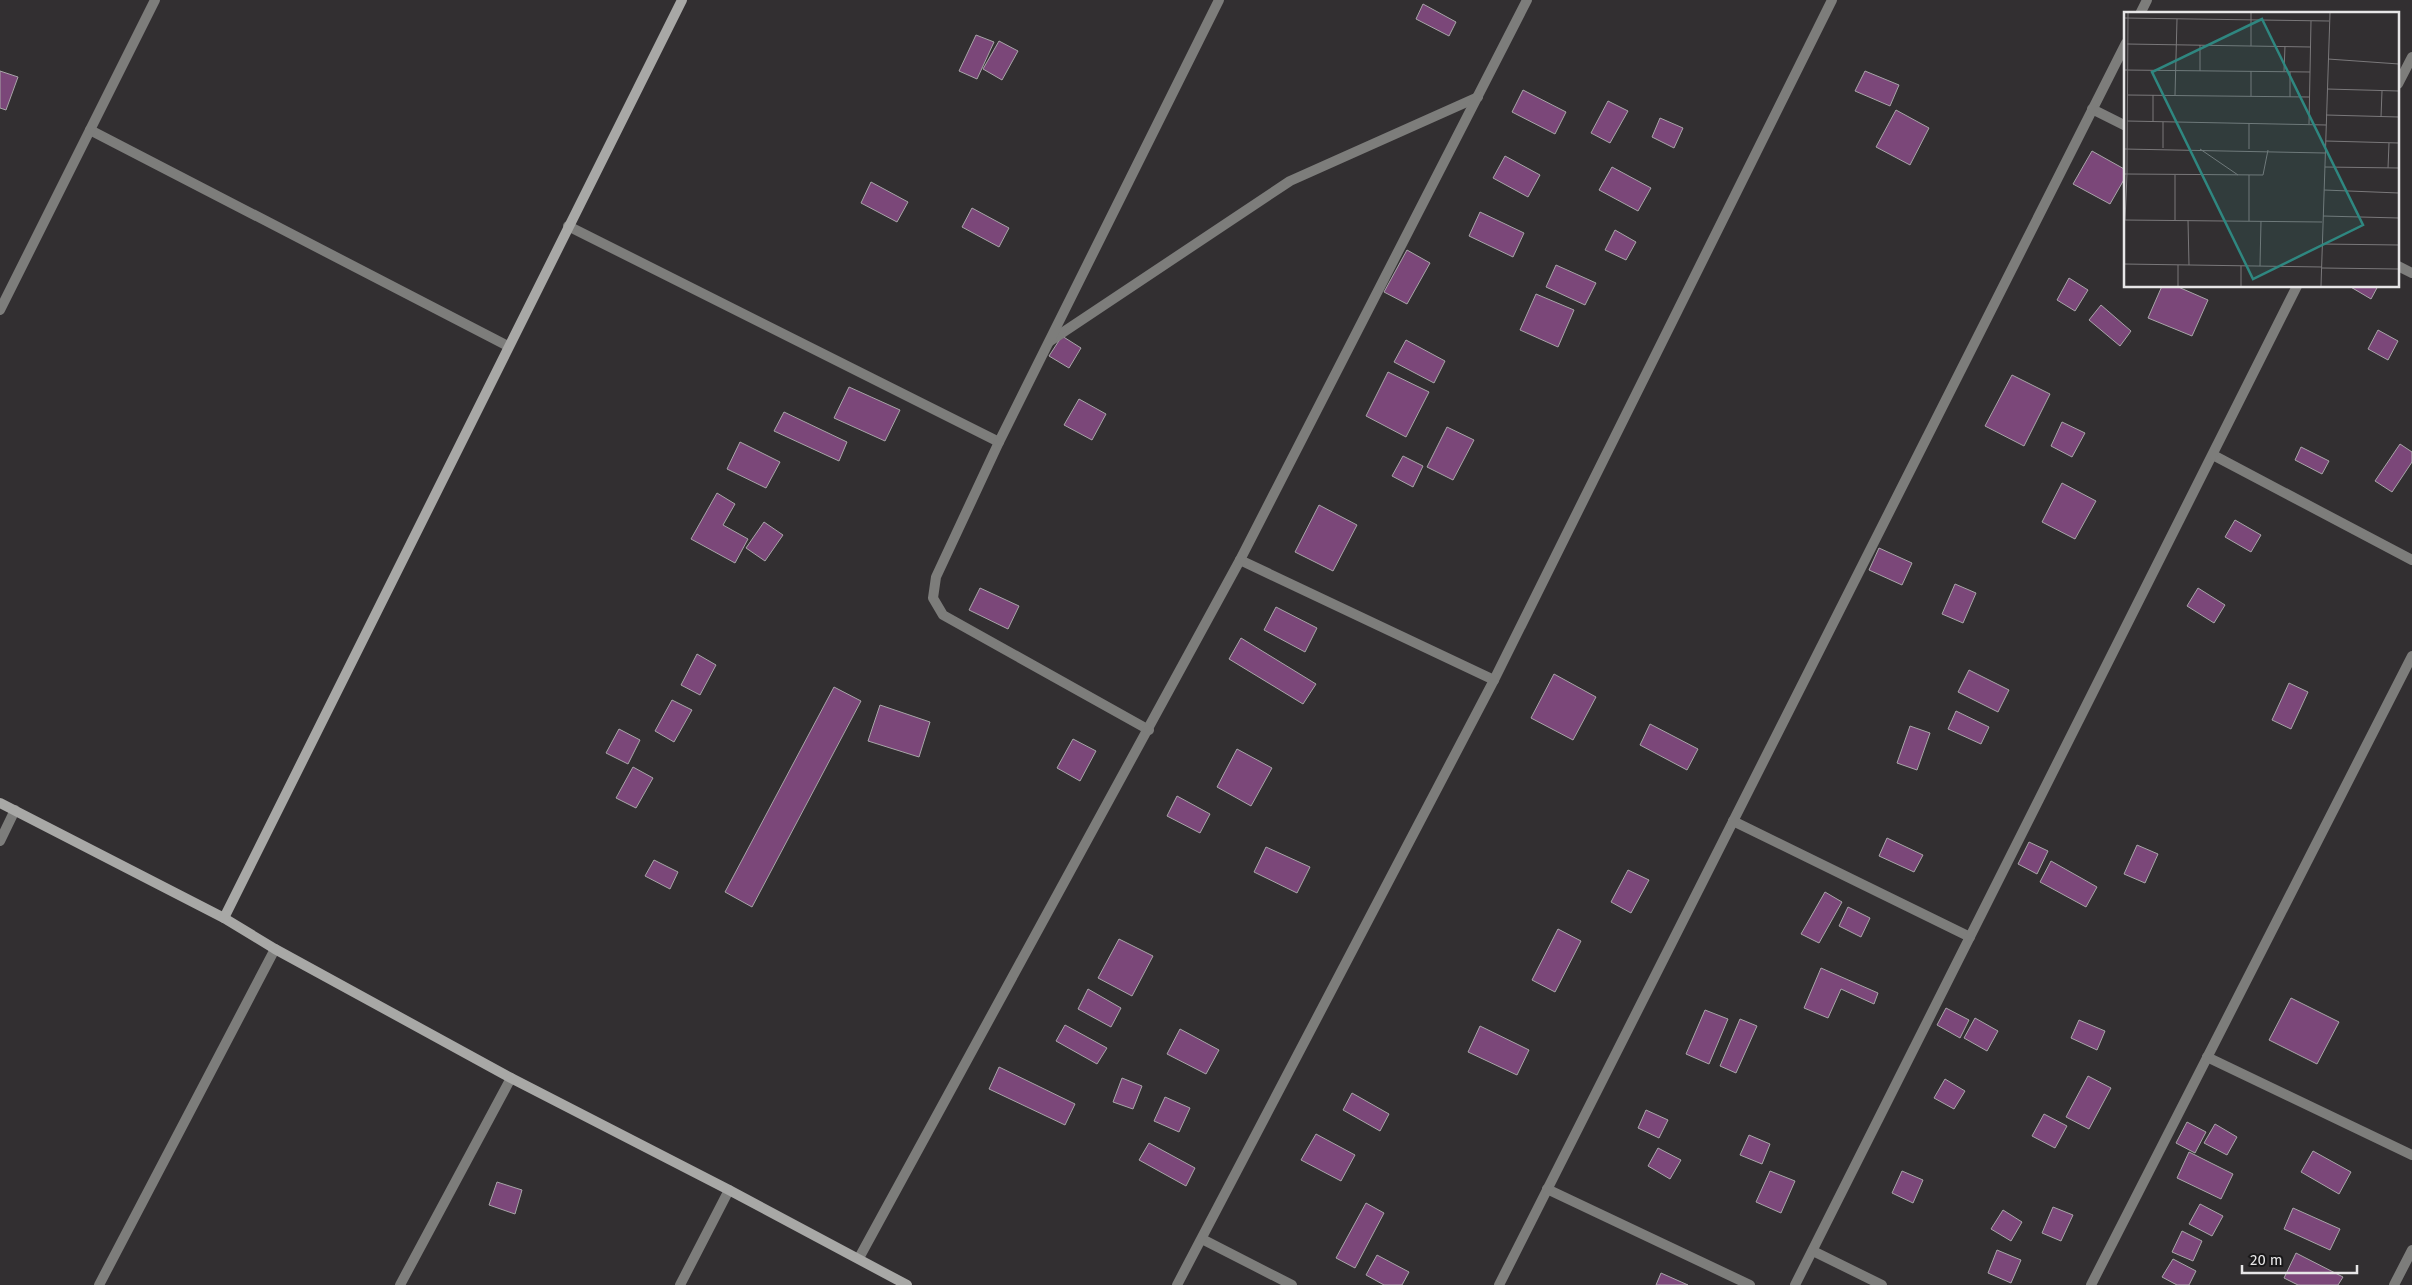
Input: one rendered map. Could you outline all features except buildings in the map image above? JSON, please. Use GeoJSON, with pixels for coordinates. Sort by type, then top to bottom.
{"type":"FeatureCollection","features":[{"type":"Feature","properties":{"kind":"street"},"geometry":{"type":"LineString","coordinates":[[0,310],[156,0]]}},
{"type":"Feature","properties":{"kind":"street"},"geometry":{"type":"LineString","coordinates":[[224,918],[682,0]]}},
{"type":"Feature","properties":{"kind":"street"},"geometry":{"type":"LineString","coordinates":[[1149,730],[943,615],[933,598],[936,577],[999,442],[1219,0]]}},
{"type":"Feature","properties":{"kind":"street"},"geometry":{"type":"LineString","coordinates":[[859,1258],[1149,730],[1240,560],[1527,0]]}},
{"type":"Feature","properties":{"kind":"street"},"geometry":{"type":"LineString","coordinates":[[1177,1285],[1494,680],[1832,0]]}},
{"type":"Feature","properties":{"kind":"street"},"geometry":{"type":"LineString","coordinates":[[2141,12],[2147,0]]}},
{"type":"Feature","properties":{"kind":"street"},"geometry":{"type":"LineString","coordinates":[[1499,1285],[2124,47]]}},
{"type":"Feature","properties":{"kind":"street"},"geometry":{"type":"LineString","coordinates":[[2400,80],[2412,57]]}},
{"type":"Feature","properties":{"kind":"street"},"geometry":{"type":"LineString","coordinates":[[1049,342],[1290,181],[1478,96]]}},
{"type":"Feature","properties":{"kind":"street"},"geometry":{"type":"LineString","coordinates":[[2092,109],[2124,125]]}},
{"type":"Feature","properties":{"kind":"street"},"geometry":{"type":"LineString","coordinates":[[90,130],[508,346]]}},
{"type":"Feature","properties":{"kind":"street"},"geometry":{"type":"LineString","coordinates":[[568,226],[999,442]]}},
{"type":"Feature","properties":{"kind":"street"},"geometry":{"type":"LineString","coordinates":[[2400,267],[2412,273]]}},
{"type":"Feature","properties":{"kind":"street"},"geometry":{"type":"LineString","coordinates":[[1795,1285],[2296,288]]}},
{"type":"Feature","properties":{"kind":"street"},"geometry":{"type":"LineString","coordinates":[[2212,455],[2412,560]]}},
{"type":"Feature","properties":{"kind":"street"},"geometry":{"type":"LineString","coordinates":[[1240,560],[1494,680]]}},
{"type":"Feature","properties":{"kind":"street"},"geometry":{"type":"LineString","coordinates":[[2091,1285],[2412,656]]}},
{"type":"Feature","properties":{"kind":"street"},"geometry":{"type":"LineString","coordinates":[[0,803],[224,918],[275,950],[511,1078],[729,1190],[907,1285]]}},
{"type":"Feature","properties":{"kind":"street"},"geometry":{"type":"LineString","coordinates":[[0,841],[15,810]]}},
{"type":"Feature","properties":{"kind":"street"},"geometry":{"type":"LineString","coordinates":[[1733,821],[1970,937]]}},
{"type":"Feature","properties":{"kind":"street"},"geometry":{"type":"LineString","coordinates":[[99,1285],[275,950]]}},
{"type":"Feature","properties":{"kind":"street"},"geometry":{"type":"LineString","coordinates":[[2207,1057],[2412,1155]]}},
{"type":"Feature","properties":{"kind":"street"},"geometry":{"type":"LineString","coordinates":[[400,1285],[511,1078]]}},
{"type":"Feature","properties":{"kind":"street"},"geometry":{"type":"LineString","coordinates":[[1547,1189],[1750,1285]]}},
{"type":"Feature","properties":{"kind":"street"},"geometry":{"type":"LineString","coordinates":[[680,1285],[729,1190]]}},
{"type":"Feature","properties":{"kind":"street"},"geometry":{"type":"LineString","coordinates":[[1202,1239],[1292,1285]]}},
{"type":"Feature","properties":{"kind":"street"},"geometry":{"type":"LineString","coordinates":[[2394,1285],[2412,1250]]}},
{"type":"Feature","properties":{"kind":"street"},"geometry":{"type":"LineString","coordinates":[[1813,1251],[1882,1285]]}}]}
